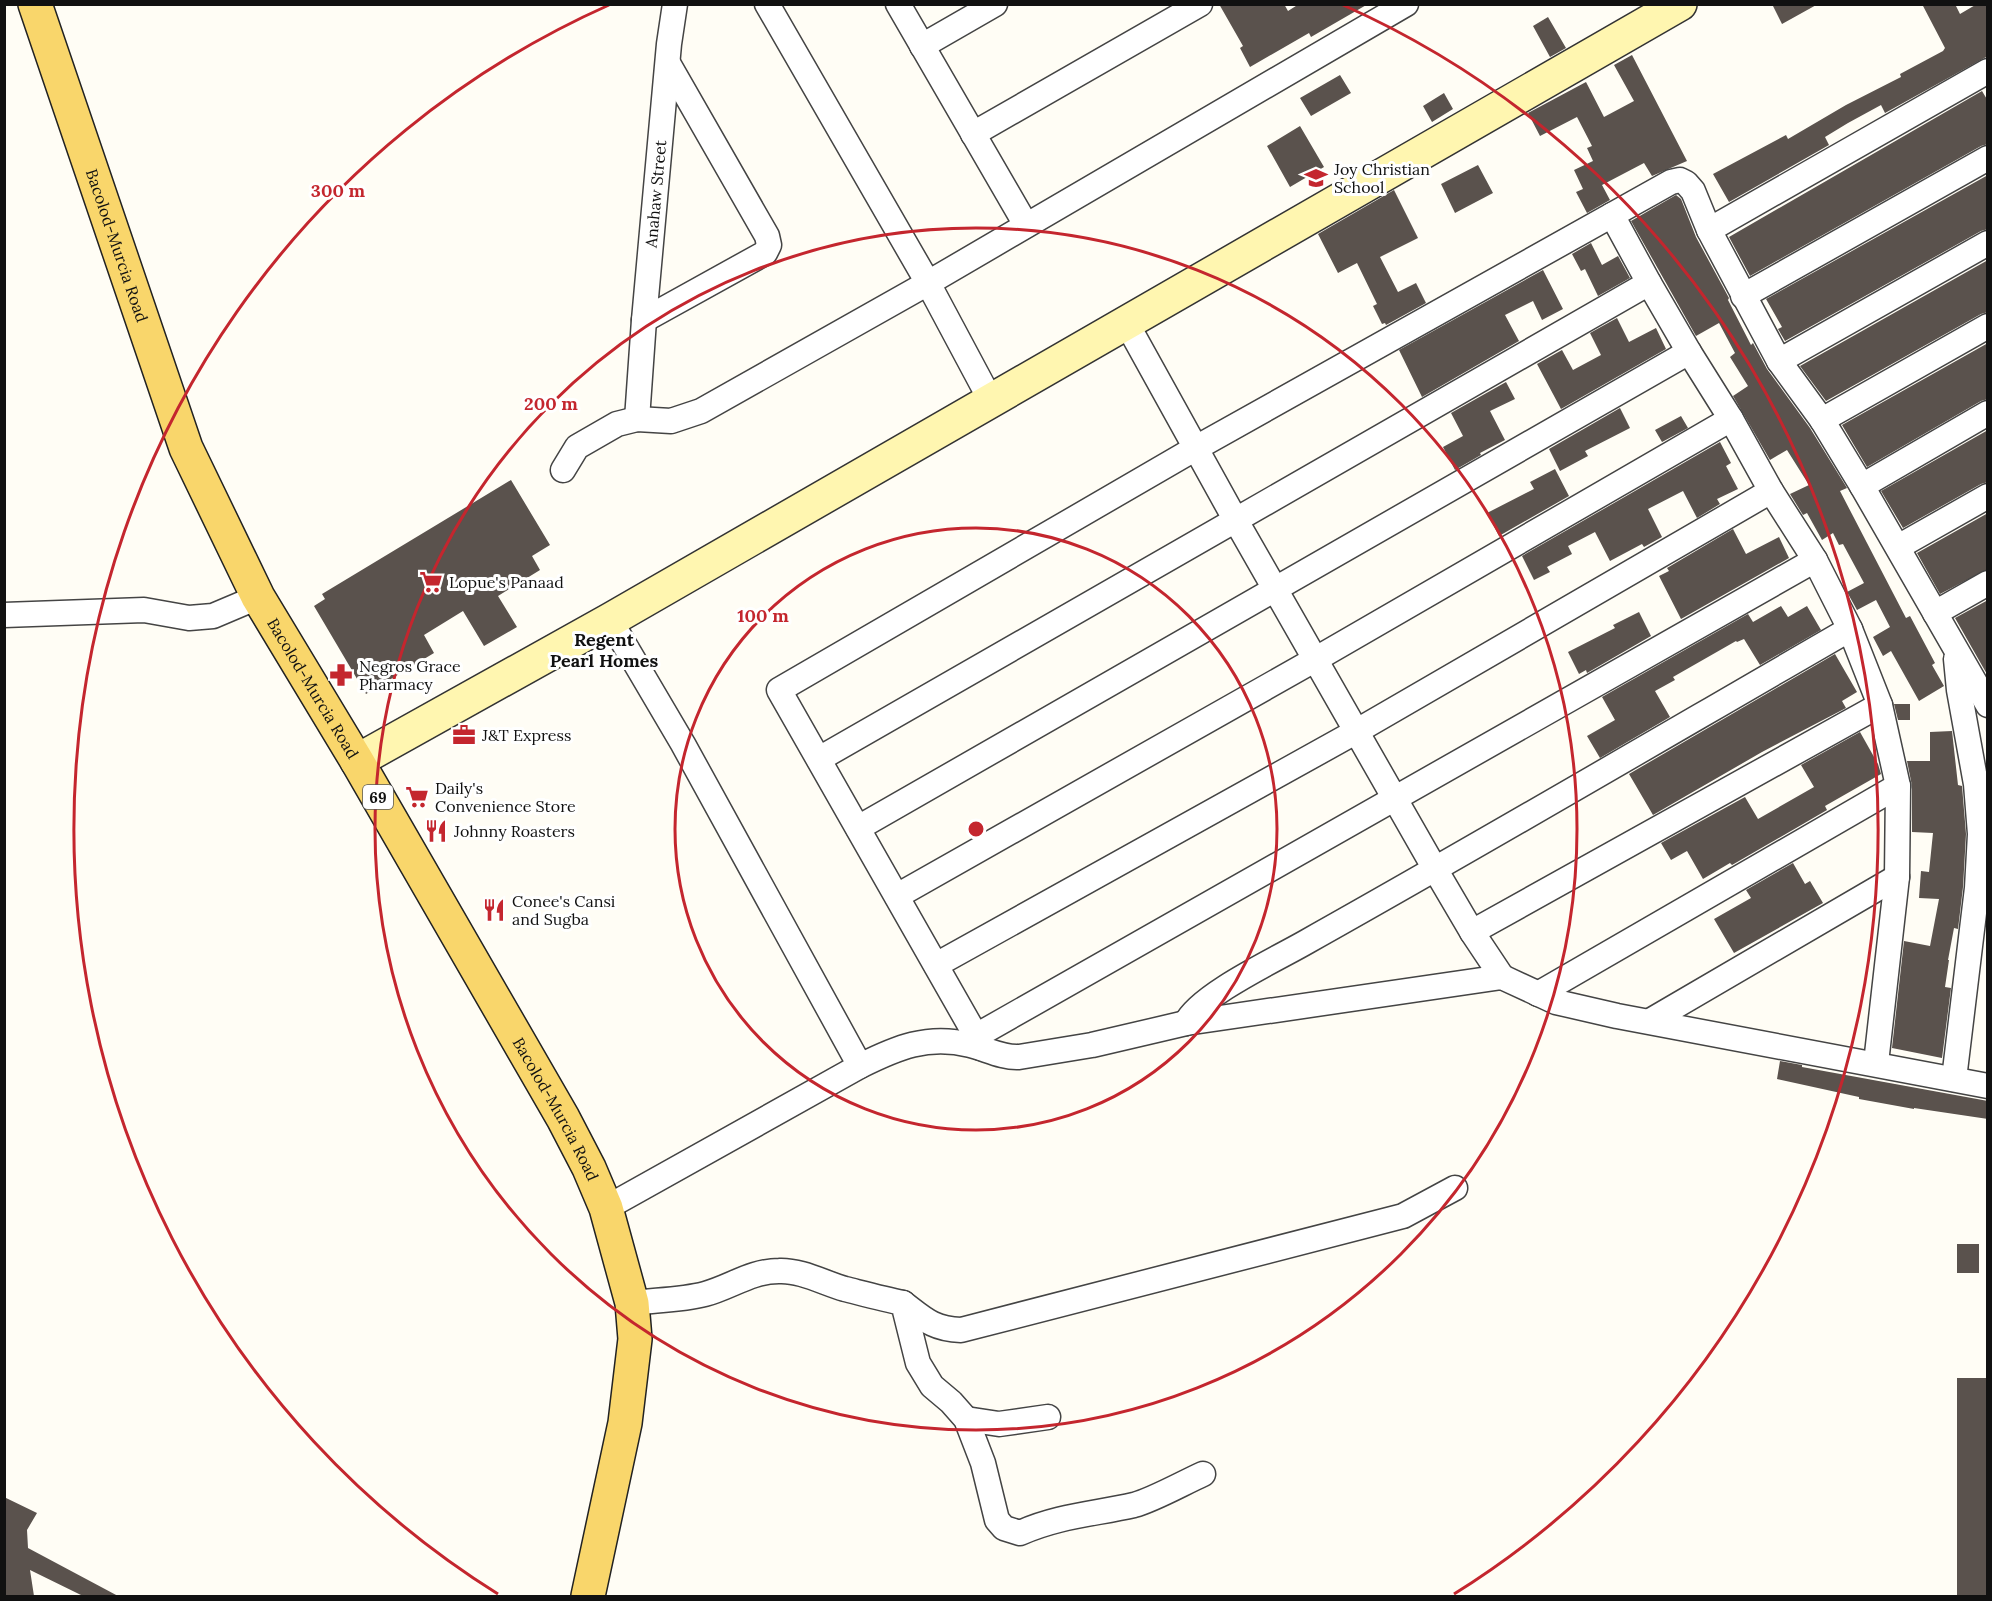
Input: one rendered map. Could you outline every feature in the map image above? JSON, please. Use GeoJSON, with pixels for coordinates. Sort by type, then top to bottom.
{"type":"FeatureCollection","features":[{"type":"Feature","properties":{"kind":"main road","name":"Bacolod-Murcia Road"},"geometry":{"type":"LineString","coordinates":[[35,4],[186,448],[258,597],[357,761],[563,1118],[589,1168],[606,1208],[632,1303],[634,1339],[625,1423],[588,1596]]}},
{"type":"Feature","properties":{"kind":"street","name":"Anahaw Street"},"geometry":{"type":"LineString","coordinates":[[637,419],[669,44],[675,4]]}},
{"type":"Feature","properties":{"kind":"street"},"geometry":{"type":"LineString","coordinates":[[767,4],[928,283],[991,400]]}},
{"type":"Feature","properties":{"kind":"street"},"geometry":{"type":"LineString","coordinates":[[898,4],[1026,225]]}},
{"type":"Feature","properties":{"kind":"street"},"geometry":{"type":"LineString","coordinates":[[922,46],[995,4]]}},
{"type":"Feature","properties":{"kind":"street"},"geometry":{"type":"LineString","coordinates":[[973,134],[1200,4]]}},
{"type":"Feature","properties":{"kind":"street"},"geometry":{"type":"LineString","coordinates":[[563,470],[577,447],[616,424],[637,419],[671,421],[700,411],[928,283],[1406,4]]}},
{"type":"Feature","properties":{"kind":"street"},"geometry":{"type":"LineString","coordinates":[[357,761],[610,620],[1680,4]]}},
{"type":"Feature","properties":{"kind":"street"},"geometry":{"type":"LineString","coordinates":[[644,320],[765,253],[770,245],[669,65]]}},
{"type":"Feature","properties":{"kind":"street"},"geometry":{"type":"LineString","coordinates":[[1709,230],[1988,71]]}},
{"type":"Feature","properties":{"kind":"street"},"geometry":{"type":"LineString","coordinates":[[1743,296],[1988,158]]}},
{"type":"Feature","properties":{"kind":"street"},"geometry":{"type":"LineString","coordinates":[[979,1042],[779,690],[1196,448],[1671,182],[1680,180],[1693,191],[1709,230],[1779,361],[1822,420],[1898,547],[1957,652],[1979,672],[1988,705]]}},
{"type":"Feature","properties":{"kind":"street"},"geometry":{"type":"LineString","coordinates":[[1612,215],[1689,352],[1731,419],[1771,491],[1815,560],[1850,629],[1880,705],[1898,786],[1897,877],[1876,1063]]}},
{"type":"Feature","properties":{"kind":"street"},"geometry":{"type":"LineString","coordinates":[[1779,361],[1988,243]]}},
{"type":"Feature","properties":{"kind":"street"},"geometry":{"type":"LineString","coordinates":[[819,759],[1649,283]]}},
{"type":"Feature","properties":{"kind":"street"},"geometry":{"type":"LineString","coordinates":[[1127,324],[1275,590],[1435,869],[1502,977],[1556,1002],[1617,1016],[1876,1063],[1988,1086]]}},
{"type":"Feature","properties":{"kind":"street"},"geometry":{"type":"LineString","coordinates":[[1822,420],[1988,326]]}},
{"type":"Feature","properties":{"kind":"street"},"geometry":{"type":"LineString","coordinates":[[858,828],[1689,352]]}},
{"type":"Feature","properties":{"kind":"street"},"geometry":{"type":"LineString","coordinates":[[1862,486],[1988,413]]}},
{"type":"Feature","properties":{"kind":"street"},"geometry":{"type":"LineString","coordinates":[[897,896],[1316,660],[1731,419]]}},
{"type":"Feature","properties":{"kind":"street"},"geometry":{"type":"LineString","coordinates":[[936,965],[1357,731],[1771,491]]}},
{"type":"Feature","properties":{"kind":"street"},"geometry":{"type":"LineString","coordinates":[[1898,547],[1988,496]]}},
{"type":"Feature","properties":{"kind":"street"},"geometry":{"type":"LineString","coordinates":[[979,1042],[1395,797],[1815,560]]}},
{"type":"Feature","properties":{"kind":"street"},"geometry":{"type":"LineString","coordinates":[[1935,613],[1988,583]]}},
{"type":"Feature","properties":{"kind":"street"},"geometry":{"type":"LineString","coordinates":[[4,615],[144,610],[189,618],[213,616],[258,597]]}},
{"type":"Feature","properties":{"kind":"street"},"geometry":{"type":"LineString","coordinates":[[610,620],[683,744],[860,1066]]}},
{"type":"Feature","properties":{"kind":"street"},"geometry":{"type":"LineString","coordinates":[[1186,1023],[1190,1013],[1225,988],[1850,629]]}},
{"type":"Feature","properties":{"kind":"street"},"geometry":{"type":"LineString","coordinates":[[1954,1079],[1977,888],[1980,834],[1976,784],[1956,671],[1957,652]]}},
{"type":"Feature","properties":{"kind":"street"},"geometry":{"type":"LineString","coordinates":[[1472,932],[1880,705]]}},
{"type":"Feature","properties":{"kind":"street"},"geometry":{"type":"LineString","coordinates":[[1538,994],[1898,786]]}},
{"type":"Feature","properties":{"kind":"street"},"geometry":{"type":"LineString","coordinates":[[1650,1021],[1897,877]]}},
{"type":"Feature","properties":{"kind":"street"},"geometry":{"type":"LineString","coordinates":[[606,1208],[860,1066],[891,1050],[916,1042],[979,1042],[1013,1057],[1019,1057],[1092,1045],[1186,1023],[1502,977]]}},
{"type":"Feature","properties":{"kind":"street"},"geometry":{"type":"LineString","coordinates":[[632,1303],[701,1295],[719,1290],[760,1272],[787,1271],[903,1304],[929,1324],[944,1329],[961,1330],[1403,1216],[1455,1188]]}},
{"type":"Feature","properties":{"kind":"street"},"geometry":{"type":"LineString","coordinates":[[903,1304],[918,1363],[932,1386],[966,1419],[983,1463],[997,1520],[1004,1528],[1020,1533],[1040,1524],[1077,1514],[1136,1504],[1203,1474]]}},
{"type":"Feature","properties":{"kind":"street"},"geometry":{"type":"LineString","coordinates":[[966,1419],[999,1424],[1048,1418]]}},
{"type":"Feature","properties":{"kind":"building"},"geometry":{"type":"Polygon","coordinates":[[[1219,4],[1284,4],[1288,11],[1299,4],[1368,4],[1311,37],[1309,33],[1250,67],[1240,48],[1243,46],[1219,4]]]}},
{"type":"Feature","properties":{"kind":"building"},"geometry":{"type":"Polygon","coordinates":[[[1772,4],[1818,4],[1782,24],[1772,4]]]}},
{"type":"Feature","properties":{"kind":"building"},"geometry":{"type":"Polygon","coordinates":[[[1922,4],[1955,4],[1960,14],[1977,4],[1988,4],[1988,56],[1885,113],[1881,105],[1848,123],[1825,137],[1829,145],[1729,202],[1713,174],[1786,135],[1788,139],[1846,105],[1901,77],[1900,74],[1943,51],[1945,48],[1922,4]]]}},
{"type":"Feature","properties":{"kind":"building"},"geometry":{"type":"Polygon","coordinates":[[[1548,17],[1566,48],[1550,57],[1533,26],[1548,17]]]}},
{"type":"Feature","properties":{"kind":"building"},"geometry":{"type":"Polygon","coordinates":[[[1632,55],[1687,161],[1652,176],[1644,163],[1602,185],[1610,200],[1587,213],[1576,192],[1583,189],[1574,170],[1593,161],[1587,148],[1592,146],[1577,117],[1540,136],[1528,113],[1586,82],[1604,117],[1634,101],[1614,65],[1632,55]]]}},
{"type":"Feature","properties":{"kind":"building"},"geometry":{"type":"Polygon","coordinates":[[[1340,75],[1351,93],[1311,116],[1300,98],[1340,75]]]}},
{"type":"Feature","properties":{"kind":"building"},"geometry":{"type":"Polygon","coordinates":[[[1982,91],[1988,101],[1988,144],[1750,276],[1729,237],[1982,91]]]}},
{"type":"Feature","properties":{"kind":"building"},"geometry":{"type":"Polygon","coordinates":[[[1444,93],[1453,109],[1432,122],[1423,106],[1444,93]]]}},
{"type":"Feature","properties":{"kind":"building"},"geometry":{"type":"Polygon","coordinates":[[[1300,126],[1324,167],[1290,187],[1267,146],[1300,126]]]}},
{"type":"Feature","properties":{"kind":"building"},"geometry":{"type":"Polygon","coordinates":[[[1478,165],[1493,193],[1455,213],[1441,184],[1478,165]]]}},
{"type":"Feature","properties":{"kind":"building"},"geometry":{"type":"Polygon","coordinates":[[[1988,175],[1988,229],[1785,341],[1778,329],[1782,327],[1766,299],[1988,175]]]}},
{"type":"Feature","properties":{"kind":"building"},"geometry":{"type":"Polygon","coordinates":[[[1394,190],[1418,238],[1380,257],[1398,292],[1416,283],[1426,303],[1386,325],[1382,324],[1373,306],[1377,304],[1357,263],[1338,273],[1318,234],[1394,190]]]}},
{"type":"Feature","properties":{"kind":"building"},"geometry":{"type":"Polygon","coordinates":[[[1676,195],[1681,199],[1696,237],[1751,345],[1753,343],[1767,369],[1810,428],[1847,488],[1840,491],[1906,618],[1910,616],[1935,663],[1932,665],[1944,686],[1919,701],[1891,651],[1883,656],[1873,637],[1890,627],[1876,600],[1857,610],[1847,592],[1864,583],[1843,544],[1839,545],[1833,533],[1822,540],[1807,513],[1803,515],[1790,494],[1809,485],[1787,450],[1770,460],[1733,396],[1748,386],[1730,357],[1735,353],[1719,323],[1696,336],[1631,221],[1676,195]]]}},
{"type":"Feature","properties":{"kind":"building"},"geometry":{"type":"Polygon","coordinates":[[[1591,243],[1602,265],[1618,256],[1630,278],[1598,296],[1585,269],[1581,271],[1572,254],[1591,243]]]}},
{"type":"Feature","properties":{"kind":"building"},"geometry":{"type":"Polygon","coordinates":[[[1988,260],[1988,312],[1826,401],[1800,366],[1988,260]]]}},
{"type":"Feature","properties":{"kind":"building"},"geometry":{"type":"Polygon","coordinates":[[[1543,270],[1563,309],[1542,320],[1533,301],[1505,315],[1519,341],[1422,397],[1399,350],[1543,270]]]}},
{"type":"Feature","properties":{"kind":"building"},"geometry":{"type":"Polygon","coordinates":[[[1617,318],[1629,342],[1656,328],[1666,349],[1561,409],[1537,364],[1562,350],[1573,370],[1601,355],[1590,333],[1617,318]]]}},
{"type":"Feature","properties":{"kind":"building"},"geometry":{"type":"Polygon","coordinates":[[[1988,343],[1988,399],[1867,467],[1842,425],[1988,343]]]}},
{"type":"Feature","properties":{"kind":"building"},"geometry":{"type":"Polygon","coordinates":[[[1506,382],[1515,399],[1490,411],[1505,440],[1455,470],[1443,447],[1463,436],[1451,413],[1506,382]]]}},
{"type":"Feature","properties":{"kind":"building"},"geometry":{"type":"Polygon","coordinates":[[[1620,408],[1630,428],[1585,451],[1588,456],[1560,471],[1549,449],[1620,408]]]}},
{"type":"Feature","properties":{"kind":"building"},"geometry":{"type":"Polygon","coordinates":[[[1681,416],[1688,428],[1662,442],[1655,430],[1681,416]]]}},
{"type":"Feature","properties":{"kind":"building"},"geometry":{"type":"Polygon","coordinates":[[[1988,430],[1988,482],[1903,528],[1881,491],[1988,430]]]}},
{"type":"Feature","properties":{"kind":"building"},"geometry":{"type":"Polygon","coordinates":[[[1720,442],[1731,463],[1726,466],[1738,489],[1717,499],[1720,504],[1697,518],[1683,491],[1648,509],[1662,537],[1644,547],[1642,544],[1610,561],[1595,532],[1568,546],[1572,554],[1547,567],[1550,572],[1534,580],[1522,556],[1720,442]]]}},
{"type":"Feature","properties":{"kind":"building"},"geometry":{"type":"Polygon","coordinates":[[[1555,469],[1569,496],[1499,536],[1487,513],[1534,489],[1530,482],[1555,469]]]}},
{"type":"Feature","properties":{"kind":"building","name":"Lopue's Panaad"},"geometry":{"type":"Polygon","coordinates":[[[511,480],[550,545],[532,556],[540,570],[498,596],[517,627],[484,646],[463,611],[424,635],[434,653],[366,694],[314,606],[325,599],[322,594],[511,480]]]}},
{"type":"Feature","properties":{"kind":"building"},"geometry":{"type":"Polygon","coordinates":[[[1988,513],[1988,569],[1940,594],[1917,553],[1988,513]]]}},
{"type":"Feature","properties":{"kind":"building"},"geometry":{"type":"Polygon","coordinates":[[[1733,529],[1746,554],[1779,537],[1789,558],[1681,619],[1659,576],[1669,571],[1667,568],[1733,529]]]}},
{"type":"Feature","properties":{"kind":"building"},"geometry":{"type":"Polygon","coordinates":[[[1988,600],[1988,676],[1955,618],[1988,600]]]}},
{"type":"Feature","properties":{"kind":"building"},"geometry":{"type":"Polygon","coordinates":[[[1781,606],[1788,617],[1807,606],[1821,630],[1760,665],[1744,639],[1736,641],[1673,677],[1675,680],[1655,691],[1670,717],[1600,758],[1587,736],[1615,720],[1602,697],[1748,614],[1753,622],[1781,606]]]}},
{"type":"Feature","properties":{"kind":"building"},"geometry":{"type":"Polygon","coordinates":[[[1639,612],[1651,636],[1587,673],[1586,670],[1579,674],[1568,652],[1615,628],[1613,625],[1639,612]]]}},
{"type":"Feature","properties":{"kind":"building"},"geometry":{"type":"Polygon","coordinates":[[[1835,654],[1857,692],[1842,701],[1846,708],[1762,752],[1653,815],[1629,774],[1835,654]]]}},
{"type":"Feature","properties":{"kind":"building"},"geometry":{"type":"Polygon","coordinates":[[[1894,704],[1910,704],[1910,720],[1898,720],[1894,704]]]}},
{"type":"Feature","properties":{"kind":"building"},"geometry":{"type":"Polygon","coordinates":[[[1952,731],[1958,785],[1962,786],[1966,834],[1958,929],[1954,928],[1945,987],[1951,988],[1942,1058],[1892,1048],[1904,941],[1930,946],[1939,899],[1919,898],[1921,871],[1929,872],[1933,833],[1912,832],[1912,786],[1907,761],[1930,761],[1930,732],[1952,731]]]}},
{"type":"Feature","properties":{"kind":"building"},"geometry":{"type":"Polygon","coordinates":[[[1860,732],[1881,774],[1825,806],[1827,810],[1732,865],[1730,863],[1703,879],[1687,851],[1671,860],[1661,843],[1745,797],[1758,819],[1814,787],[1801,765],[1860,732]]]}},
{"type":"Feature","properties":{"kind":"building"},"geometry":{"type":"Polygon","coordinates":[[[1793,863],[1805,884],[1810,881],[1823,903],[1734,953],[1714,919],[1751,898],[1746,890],[1793,863]]]}},
{"type":"Feature","properties":{"kind":"building"},"geometry":{"type":"Polygon","coordinates":[[[1780,1061],[1988,1101],[1988,1119],[1859,1099],[1859,1097],[1777,1079],[1780,1061]]]}},
{"type":"Feature","properties":{"kind":"building"},"geometry":{"type":"Polygon","coordinates":[[[1957,1244],[1979,1244],[1979,1273],[1957,1273],[1957,1244]]]}},
{"type":"Feature","properties":{"kind":"building"},"geometry":{"type":"Polygon","coordinates":[[[1957,1378],[1988,1378],[1988,1596],[1957,1596],[1957,1378]]]}},
{"type":"Feature","properties":{"kind":"building"},"geometry":{"type":"Polygon","coordinates":[[[4,1497],[37,1513],[27,1530],[28,1548],[118,1596],[83,1596],[30,1570],[34,1596],[4,1596],[4,1497]]]}},
{"type":"Feature","properties":{"kind":"place","name":"Joy Christian School"},"geometry":{"type":"Point","coordinates":[1316,178]}},
{"type":"Feature","properties":{"kind":"place","name":"Lopue's Panaad"},"geometry":{"type":"Point","coordinates":[431,582]}},
{"type":"Feature","properties":{"kind":"place","name":"Negros Grace Pharmacy"},"geometry":{"type":"Point","coordinates":[341,675]}},
{"type":"Feature","properties":{"kind":"place","name":"J&T Express"},"geometry":{"type":"Point","coordinates":[464,735]}},
{"type":"Feature","properties":{"kind":"place","name":"Daily's Convenience Store"},"geometry":{"type":"Point","coordinates":[417,797]}},
{"type":"Feature","properties":{"kind":"place","name":"Johnny Roasters"},"geometry":{"type":"Point","coordinates":[436,831]}},
{"type":"Feature","properties":{"kind":"place","name":"Conee's Cansi and Sugba"},"geometry":{"type":"Point","coordinates":[494,910]}},
{"type":"Feature","properties":{"kind":"district","name":"Regent Pearl Homes"},"geometry":{"type":"Point","coordinates":[604,649]}}]}
